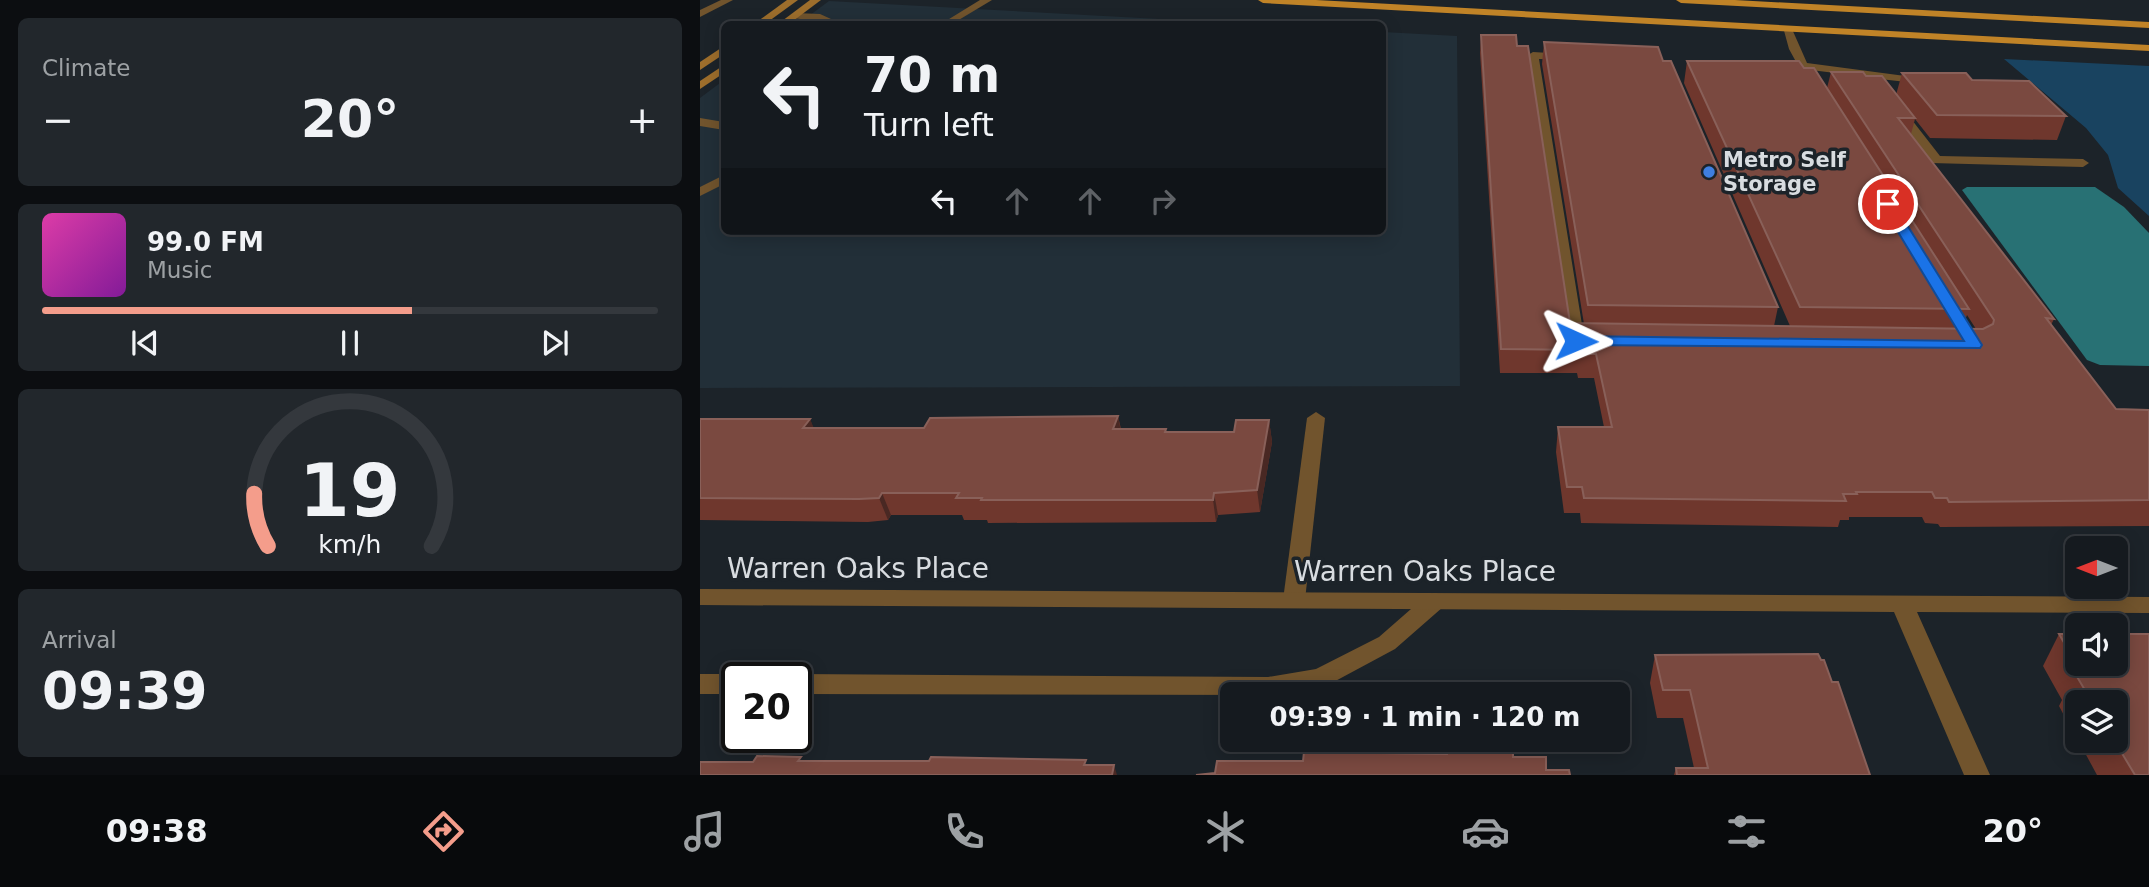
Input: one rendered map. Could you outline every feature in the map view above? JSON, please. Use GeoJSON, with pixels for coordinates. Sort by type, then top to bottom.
{"type":"FeatureCollection","features":[{"type":"Feature","properties":{"kind":"main road"},"geometry":{"type":"LineString","coordinates":[[1263,0],[2149,48]]}},
{"type":"Feature","properties":{"kind":"main road"},"geometry":{"type":"LineString","coordinates":[[1681,0],[2149,25]]}},
{"type":"Feature","properties":{"kind":"street"},"geometry":{"type":"LineString","coordinates":[[700,14],[728,0]]}},
{"type":"Feature","properties":{"kind":"street"},"geometry":{"type":"LineString","coordinates":[[763,21],[793,0]]}},
{"type":"Feature","properties":{"kind":"street"},"geometry":{"type":"LineString","coordinates":[[788,21],[816,0]]}},
{"type":"Feature","properties":{"kind":"street"},"geometry":{"type":"LineString","coordinates":[[951,21],[987,0]]}},
{"type":"Feature","properties":{"kind":"street"},"geometry":{"type":"LineString","coordinates":[[795,16],[820,17],[830,21]]}},
{"type":"Feature","properties":{"kind":"street"},"geometry":{"type":"LineString","coordinates":[[1787,29],[1799,67],[1822,99]]}},
{"type":"Feature","properties":{"kind":"street"},"geometry":{"type":"LineString","coordinates":[[700,67],[721,51]]}},
{"type":"Feature","properties":{"kind":"street"},"geometry":{"type":"LineString","coordinates":[[1587,58],[1533,55],[1576,341],[1590,341]]}},
{"type":"Feature","properties":{"kind":"street"},"geometry":{"type":"LineString","coordinates":[[1799,67],[1938,82]]}},
{"type":"Feature","properties":{"kind":"street"},"geometry":{"type":"LineString","coordinates":[[700,86],[721,70]]}},
{"type":"Feature","properties":{"kind":"street"},"geometry":{"type":"LineString","coordinates":[[1871,75],[1936,160],[2083,163]]}},
{"type":"Feature","properties":{"kind":"street"},"geometry":{"type":"LineString","coordinates":[[700,122],[721,126]]}},
{"type":"Feature","properties":{"kind":"street"},"geometry":{"type":"LineString","coordinates":[[700,192],[721,181]]}},
{"type":"Feature","properties":{"kind":"street"},"geometry":{"type":"LineString","coordinates":[[1294,600],[1316,418]]}},
{"type":"Feature","properties":{"kind":"street","name":"Warren Oaks Place"},"geometry":{"type":"LineString","coordinates":[[700,597],[2149,605]]}},
{"type":"Feature","properties":{"kind":"street"},"geometry":{"type":"LineString","coordinates":[[812,684],[1268,687],[1320,678],[1387,643],[1436,601]]}},
{"type":"Feature","properties":{"kind":"street"},"geometry":{"type":"LineString","coordinates":[[1902,604],[1977,775]]}},
{"type":"Feature","properties":{"kind":"street"},"geometry":{"type":"LineString","coordinates":[[700,684],[721,684]]}},
{"type":"Feature","properties":{"kind":"shaded area"},"geometry":{"type":"Polygon","coordinates":[[[829,1],[1197,21],[802,21],[829,1]]]}},
{"type":"Feature","properties":{"kind":"shaded area"},"geometry":{"type":"Polygon","coordinates":[[[1386,32],[1457,36],[1460,386],[700,388],[700,98],[721,82],[721,235],[1386,235],[1386,32]]]}},
{"type":"Feature","properties":{"kind":"shaded area"},"geometry":{"type":"Polygon","coordinates":[[[2004,59],[2149,66],[2149,216],[2118,188],[2108,155],[2086,128],[2004,59]]]}},
{"type":"Feature","properties":{"kind":"shaded area"},"geometry":{"type":"Polygon","coordinates":[[[1967,187],[2095,187],[2124,207],[2149,233],[2149,366],[2100,365],[2087,360],[1962,190],[1967,187]]]}},
{"type":"Feature","properties":{"kind":"building"},"geometry":{"type":"Polygon","coordinates":[[[1481,35],[1516,35],[1517,46],[1528,46],[1570,323],[1983,329],[1993,324],[1994,320],[1831,72],[1863,72],[1866,76],[1882,76],[1915,118],[1898,118],[2054,319],[2046,318],[2116,409],[2149,410],[2149,500],[1949,502],[1947,498],[1935,498],[1932,492],[1856,492],[1857,494],[1843,494],[1846,501],[1584,498],[1582,487],[1567,487],[1558,427],[1612,427],[1596,354],[1580,354],[1580,350],[1501,349],[1481,35]]]}},
{"type":"Feature","properties":{"kind":"building"},"geometry":{"type":"Polygon","coordinates":[[[1544,42],[1658,47],[1663,61],[1671,61],[1778,307],[1588,305],[1544,42]]]}},
{"type":"Feature","properties":{"kind":"building"},"geometry":{"type":"Polygon","coordinates":[[[1687,61],[1799,61],[1804,68],[1814,68],[1969,309],[1800,307],[1687,61]]]}},
{"type":"Feature","properties":{"kind":"building"},"geometry":{"type":"Polygon","coordinates":[[[1902,73],[1966,73],[1972,80],[2029,81],[2066,116],[1937,115],[1902,73]]]}},
{"type":"Feature","properties":{"kind":"building"},"geometry":{"type":"Polygon","coordinates":[[[1118,416],[1113,429],[1166,429],[1165,432],[1234,432],[1236,420],[1269,420],[1257,490],[1214,493],[1213,500],[981,500],[982,498],[956,498],[959,493],[882,493],[879,498],[859,499],[700,498],[700,419],[810,419],[803,428],[924,428],[930,418],[1118,416]]]}},
{"type":"Feature","properties":{"kind":"building"},"geometry":{"type":"Polygon","coordinates":[[[2059,634],[2065,634],[2065,644],[2059,634]]]}},
{"type":"Feature","properties":{"kind":"building"},"geometry":{"type":"Polygon","coordinates":[[[2128,634],[2149,634],[2149,775],[2135,775],[2122,753],[2128,753],[2128,690],[2085,690],[2077,676],[2128,676],[2128,634]]]}},
{"type":"Feature","properties":{"kind":"building"},"geometry":{"type":"Polygon","coordinates":[[[1818,654],[1821,660],[1824,660],[1832,682],[1838,682],[1870,775],[1677,775],[1676,768],[1708,768],[1690,690],[1663,690],[1655,655],[1818,654]]]}},
{"type":"Feature","properties":{"kind":"building"},"geometry":{"type":"Polygon","coordinates":[[[1304,752],[1513,752],[1513,757],[1546,757],[1546,770],[1569,770],[1570,775],[1196,775],[1215,773],[1217,761],[1303,761],[1304,752]]]}},
{"type":"Feature","properties":{"kind":"building"},"geometry":{"type":"Polygon","coordinates":[[[757,756],[801,757],[798,761],[929,761],[931,757],[1086,760],[1084,765],[1114,765],[1112,775],[700,775],[700,762],[753,762],[757,756]]]}},
{"type":"Feature","properties":{"kind":"place","name":"Metro Self Storage"},"geometry":{"type":"Point","coordinates":[1709,172]}},
{"type":"Feature","properties":{"kind":"route"},"geometry":{"type":"LineString","coordinates":[[1576,341],[1975,345],[1888,204]]}}]}
